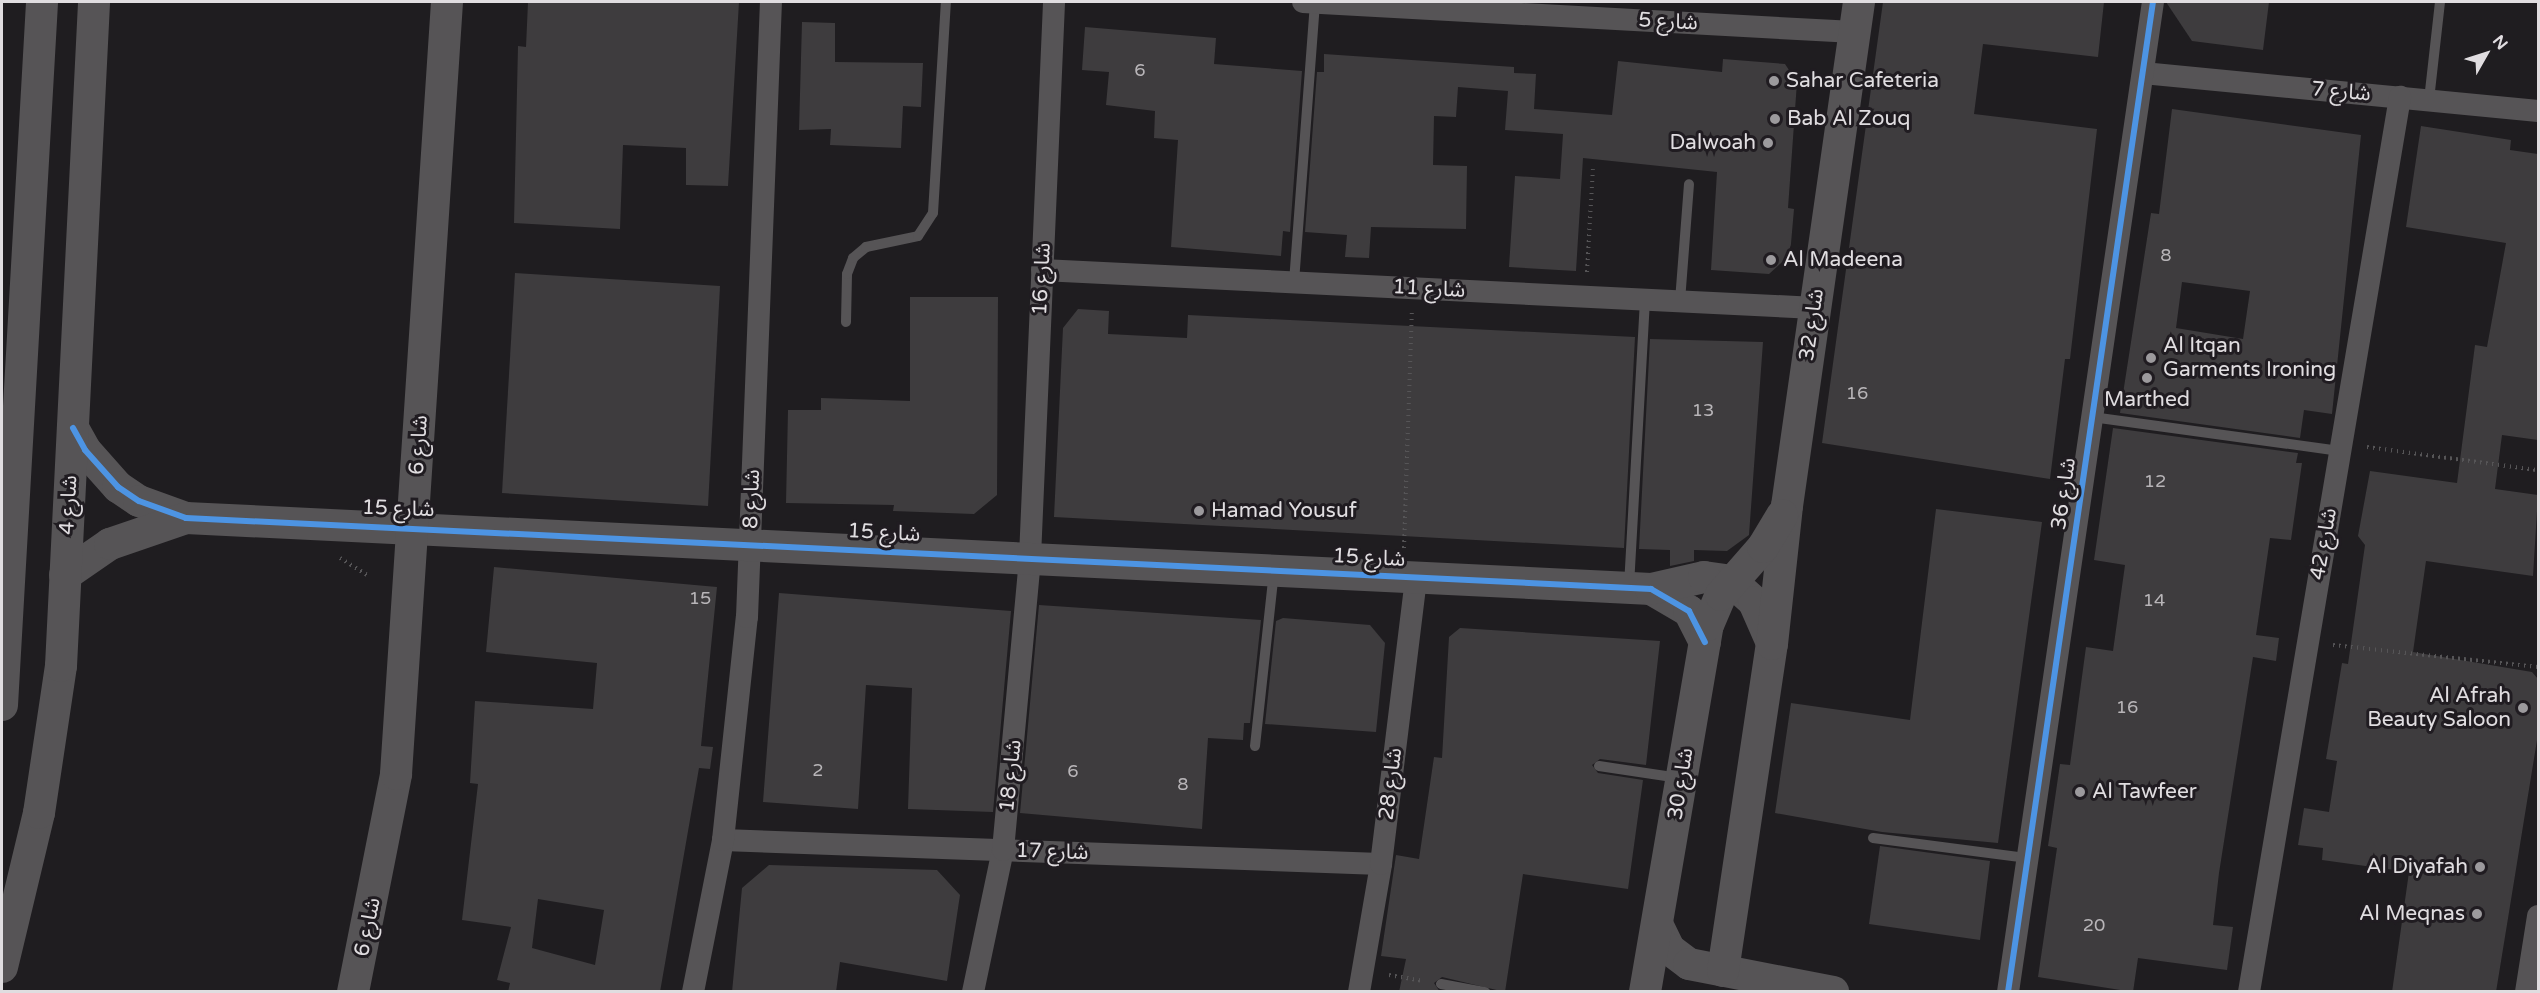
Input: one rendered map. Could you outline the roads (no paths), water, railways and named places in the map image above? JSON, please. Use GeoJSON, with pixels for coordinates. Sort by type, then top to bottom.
{"type":"FeatureCollection","features":[{"type":"Feature","properties":{"kind":"street"},"geometry":{"type":"LineString","coordinates":[[2,705],[10,453],[42,2]]}},
{"type":"Feature","properties":{"kind":"street","name":"شارع 4"},"geometry":{"type":"LineString","coordinates":[[2,967],[51,740],[65,575],[94,2]]}},
{"type":"Feature","properties":{"kind":"street","name":"شارع 6"},"geometry":{"type":"LineString","coordinates":[[353,992],[396,774],[447,2]]}},
{"type":"Feature","properties":{"kind":"street","name":"شارع 8"},"geometry":{"type":"LineString","coordinates":[[693,992],[723,840],[741,691],[750,542],[771,2]]}},
{"type":"Feature","properties":{"kind":"street","name":"شارع 16"},"geometry":{"type":"LineString","coordinates":[[1029,557],[1054,2]]}},
{"type":"Feature","properties":{"kind":"street","name":"شارع 5"},"geometry":{"type":"LineString","coordinates":[[1303,2],[1854,32]]}},
{"type":"Feature","properties":{"kind":"street","name":"شارع 32"},"geometry":{"type":"LineString","coordinates":[[1772,644],[1787,506],[1859,2]]}},
{"type":"Feature","properties":{"kind":"street","name":"شارع 36"},"geometry":{"type":"LineString","coordinates":[[2008,992],[2153,2]]}},
{"type":"Feature","properties":{"kind":"street","name":"شارع 7"},"geometry":{"type":"LineString","coordinates":[[2143,73],[2538,111]]}},
{"type":"Feature","properties":{"kind":"street","name":"شارع 42"},"geometry":{"type":"LineString","coordinates":[[2249,992],[2400,97]]}},
{"type":"Feature","properties":{"kind":"street","name":"شارع 11"},"geometry":{"type":"LineString","coordinates":[[1042,270],[1815,308]]}},
{"type":"Feature","properties":{"kind":"street","name":"شارع 15"},"geometry":{"type":"LineString","coordinates":[[73,428],[90,457],[118,487],[139,501],[186,518],[750,542],[1640,588],[1704,577],[1731,581]]}},
{"type":"Feature","properties":{"kind":"street","name":"شارع 32"},"geometry":{"type":"LineString","coordinates":[[1731,581],[1763,547],[1787,506]]}},
{"type":"Feature","properties":{"kind":"street","name":"شارع 15"},"geometry":{"type":"LineString","coordinates":[[65,575],[110,544],[186,518]]}},
{"type":"Feature","properties":{"kind":"street","name":"شارع 18"},"geometry":{"type":"LineString","coordinates":[[973,992],[1002,850],[1029,557]]}},
{"type":"Feature","properties":{"kind":"street","name":"شارع 28"},"geometry":{"type":"LineString","coordinates":[[1361,981],[1381,864],[1410,576]]}},
{"type":"Feature","properties":{"kind":"street"},"geometry":{"type":"LineString","coordinates":[[1712,969],[1772,644],[1763,615],[1731,581]]}},
{"type":"Feature","properties":{"kind":"street","name":"شارع 30"},"geometry":{"type":"LineString","coordinates":[[1645,992],[1705,642],[1713,610],[1731,581]]}},
{"type":"Feature","properties":{"kind":"street","name":"شارع 15"},"geometry":{"type":"LineString","coordinates":[[1640,588],[1689,611],[1705,642]]}},
{"type":"Feature","properties":{"kind":"street","name":"شارع 17"},"geometry":{"type":"LineString","coordinates":[[723,840],[1381,864]]}},
{"type":"Feature","properties":{"kind":"street"},"geometry":{"type":"LineString","coordinates":[[2526,992],[2538,916]]}},
{"type":"Feature","properties":{"kind":"street"},"geometry":{"type":"LineString","coordinates":[[1658,926],[1669,949],[1712,969],[1833,992]]}},
{"type":"Feature","properties":{"kind":"street"},"geometry":{"type":"LineString","coordinates":[[1656,992],[1712,969]]}},
{"type":"Feature","properties":{"kind":"street"},"geometry":{"type":"LineString","coordinates":[[2532,992],[2538,988]]}},
{"type":"Feature","properties":{"kind":"lane"},"geometry":{"type":"LineString","coordinates":[[846,322],[846,274],[853,258],[866,247],[918,236],[933,213],[946,2]]}},
{"type":"Feature","properties":{"kind":"lane"},"geometry":{"type":"LineString","coordinates":[[1294,282],[1315,2]]}},
{"type":"Feature","properties":{"kind":"lane"},"geometry":{"type":"LineString","coordinates":[[2429,100],[2440,2]]}},
{"type":"Feature","properties":{"kind":"lane"},"geometry":{"type":"LineString","coordinates":[[1680,301],[1689,184]]}},
{"type":"Feature","properties":{"kind":"lane"},"geometry":{"type":"LineString","coordinates":[[1640,588],[1645,299]]}},
{"type":"Feature","properties":{"kind":"lane"},"geometry":{"type":"LineString","coordinates":[[2092,417],[2341,448]]}},
{"type":"Feature","properties":{"kind":"lane"},"geometry":{"type":"LineString","coordinates":[[1255,746],[1274,569]]}},
{"type":"Feature","properties":{"kind":"lane"},"geometry":{"type":"LineString","coordinates":[[1599,766],[1682,779]]}},
{"type":"Feature","properties":{"kind":"lane"},"geometry":{"type":"LineString","coordinates":[[1873,838],[2028,858]]}},
{"type":"Feature","properties":{"kind":"lane"},"geometry":{"type":"LineString","coordinates":[[1441,984],[1485,992]]}},
{"type":"Feature","properties":{"kind":"place","name":"Sahar Cafeteria"},"geometry":{"type":"Point","coordinates":[1774,81]}},
{"type":"Feature","properties":{"kind":"place","name":"Bab Al Zouq"},"geometry":{"type":"Point","coordinates":[1775,119]}},
{"type":"Feature","properties":{"kind":"place","name":"Dalwoah"},"geometry":{"type":"Point","coordinates":[1768,143]}},
{"type":"Feature","properties":{"kind":"place","name":"Al Madeena"},"geometry":{"type":"Point","coordinates":[1771,260]}},
{"type":"Feature","properties":{"kind":"place","name":"Al Itqan Garments Ironing"},"geometry":{"type":"Point","coordinates":[2151,358]}},
{"type":"Feature","properties":{"kind":"place","name":"Marthed"},"geometry":{"type":"Point","coordinates":[2147,378]}},
{"type":"Feature","properties":{"kind":"place","name":"Hamad Yousuf"},"geometry":{"type":"Point","coordinates":[1199,511]}},
{"type":"Feature","properties":{"kind":"place","name":"Al Afrah Beauty Saloon"},"geometry":{"type":"Point","coordinates":[2523,708]}},
{"type":"Feature","properties":{"kind":"place","name":"Al Tawfeer"},"geometry":{"type":"Point","coordinates":[2080,792]}},
{"type":"Feature","properties":{"kind":"place","name":"Al Diyafah"},"geometry":{"type":"Point","coordinates":[2480,867]}},
{"type":"Feature","properties":{"kind":"place","name":"Al Meqnas"},"geometry":{"type":"Point","coordinates":[2477,914]}}]}
